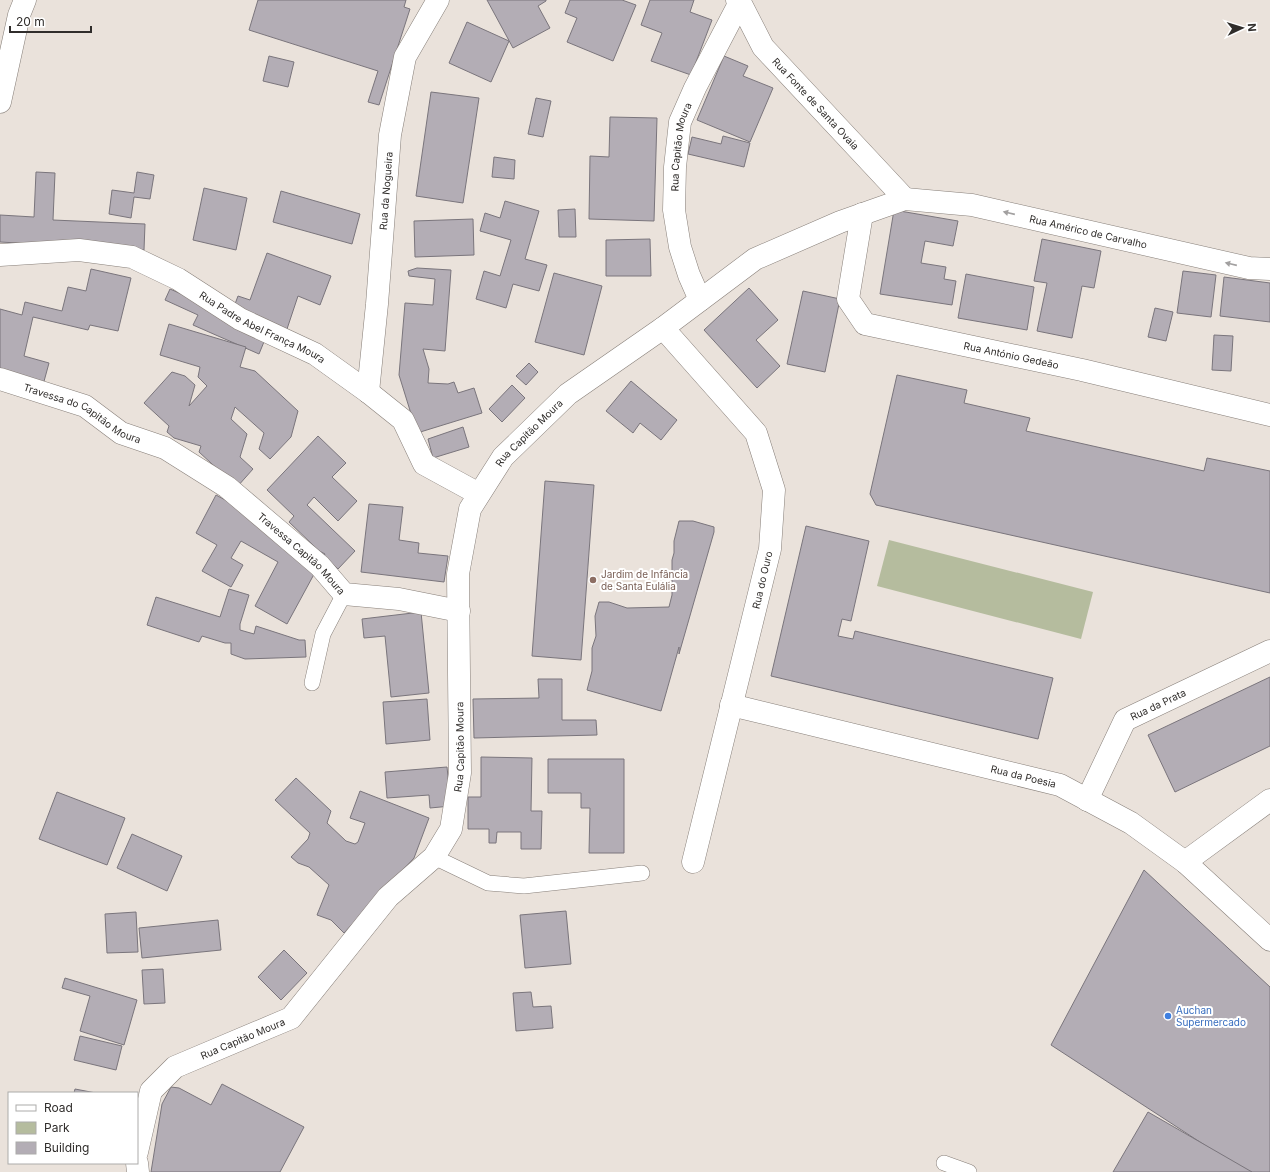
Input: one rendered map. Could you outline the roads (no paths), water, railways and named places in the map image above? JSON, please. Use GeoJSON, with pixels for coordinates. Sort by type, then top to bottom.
{"type":"FeatureCollection","features":[{"type":"Feature","properties":{"kind":"street"},"geometry":{"type":"LineString","coordinates":[[0,102],[19,15],[26,0]]}},
{"type":"Feature","properties":{"kind":"street","name":"Rua da Nogueira"},"geometry":{"type":"LineString","coordinates":[[368,392],[377,304],[390,135],[405,56],[438,0]]}},
{"type":"Feature","properties":{"kind":"street","name":"Rua Fonte de Santa Ovaia"},"geometry":{"type":"LineString","coordinates":[[739,1],[763,47],[906,199]]}},
{"type":"Feature","properties":{"kind":"street","name":"Rua Capitão Moura"},"geometry":{"type":"LineString","coordinates":[[700,300],[689,275],[680,247],[674,210],[675,167],[680,122],[695,88],[739,1]]}},
{"type":"Feature","properties":{"kind":"street","name":"Rua Capitão Moura"},"geometry":{"type":"LineString","coordinates":[[138,1148],[151,1091],[175,1067],[291,1018],[388,897],[434,857],[451,829],[460,773],[458,574],[470,509],[503,457],[568,394],[663,328],[755,259],[840,222],[906,199]]}},
{"type":"Feature","properties":{"kind":"street","name":"Rua Américo de Carvalho"},"geometry":{"type":"LineString","coordinates":[[906,199],[972,205],[1249,268],[1270,269]]}},
{"type":"Feature","properties":{"kind":"street","name":"Rua António Gedeão"},"geometry":{"type":"LineString","coordinates":[[862,214],[848,300],[865,324],[1082,370],[1270,415]]}},
{"type":"Feature","properties":{"kind":"street","name":"Rua Padre Abel França Moura"},"geometry":{"type":"LineString","coordinates":[[0,255],[80,250],[132,257],[178,280],[240,319],[315,354],[368,392],[403,420],[424,464],[479,494]]}},
{"type":"Feature","properties":{"kind":"street","name":"Rua do Ouro"},"geometry":{"type":"LineString","coordinates":[[663,328],[756,433],[774,490],[770,549],[693,862]]}},
{"type":"Feature","properties":{"kind":"street","name":"Travessa do Capitão Moura"},"geometry":{"type":"LineString","coordinates":[[0,379],[86,406],[121,433],[165,448]]}},
{"type":"Feature","properties":{"kind":"street","name":"Travessa Capitão Moura"},"geometry":{"type":"LineString","coordinates":[[165,448],[227,487],[320,566],[344,594],[400,599],[459,611]]}},
{"type":"Feature","properties":{"kind":"street","name":"Rua da Prata"},"geometry":{"type":"LineString","coordinates":[[1087,800],[1125,720],[1270,651]]}},
{"type":"Feature","properties":{"kind":"street","name":"Rua da Poesia"},"geometry":{"type":"LineString","coordinates":[[731,705],[1060,785],[1131,823],[1185,862],[1270,940]]}},
{"type":"Feature","properties":{"kind":"street"},"geometry":{"type":"LineString","coordinates":[[1185,862],[1270,800]]}},
{"type":"Feature","properties":{"kind":"lane"},"geometry":{"type":"LineString","coordinates":[[312,683],[323,634],[344,594]]}},
{"type":"Feature","properties":{"kind":"lane"},"geometry":{"type":"LineString","coordinates":[[434,857],[488,883],[495,884],[524,886],[642,873]]}},
{"type":"Feature","properties":{"kind":"lane"},"geometry":{"type":"LineString","coordinates":[[944,1163],[969,1172]]}},
{"type":"Feature","properties":{"kind":"place","name":"Jardim de Infância de Santa Eulália"},"geometry":{"type":"Point","coordinates":[593,580]}},
{"type":"Feature","properties":{"kind":"place","name":"Auchan Supermercado"},"geometry":{"type":"Point","coordinates":[1168,1016]}}]}
